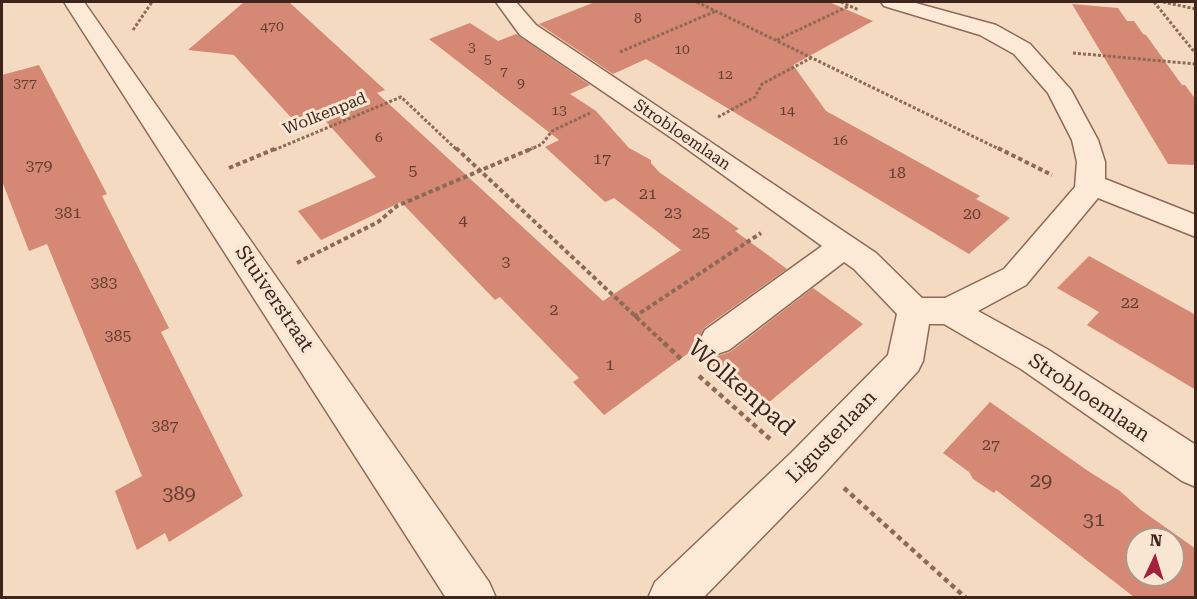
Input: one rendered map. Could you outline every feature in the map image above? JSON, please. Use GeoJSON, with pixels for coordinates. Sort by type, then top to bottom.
{"type":"FeatureCollection","features":[{"type":"Feature","properties":{"kind":"street","name":"Stuiverstraat"},"geometry":{"type":"LineString","coordinates":[[74,2],[473,597]]}},
{"type":"Feature","properties":{"kind":"street","name":"Strobloemlaan"},"geometry":{"type":"LineString","coordinates":[[506,2],[528,30],[685,135],[854,254]]}},
{"type":"Feature","properties":{"kind":"street"},"geometry":{"type":"LineString","coordinates":[[717,340],[854,254],[932,311],[1015,277],[1089,188],[1091,162],[1085,140],[1059,90],[1022,49],[988,30],[891,2]]}},
{"type":"Feature","properties":{"kind":"street"},"geometry":{"type":"LineString","coordinates":[[1089,188],[1196,227]]}},
{"type":"Feature","properties":{"kind":"street","name":"Strobloemlaan"},"geometry":{"type":"LineString","coordinates":[[932,311],[1034,359],[1196,468]]}},
{"type":"Feature","properties":{"kind":"street","name":"Ligusterlaan"},"geometry":{"type":"LineString","coordinates":[[670,597],[805,465],[905,361],[932,311]]}},
{"type":"Feature","properties":{"kind":"path"},"geometry":{"type":"LineString","coordinates":[[697,2],[1089,188]]}},
{"type":"Feature","properties":{"kind":"path"},"geometry":{"type":"LineString","coordinates":[[1154,2],[1196,54]]}},
{"type":"Feature","properties":{"kind":"path"},"geometry":{"type":"LineString","coordinates":[[1163,2],[1196,9]]}},
{"type":"Feature","properties":{"kind":"path"},"geometry":{"type":"LineString","coordinates":[[776,40],[850,6]]}},
{"type":"Feature","properties":{"kind":"path"},"geometry":{"type":"LineString","coordinates":[[583,67],[716,11]]}},
{"type":"Feature","properties":{"kind":"path"},"geometry":{"type":"LineString","coordinates":[[1022,49],[1196,64]]}},
{"type":"Feature","properties":{"kind":"path"},"geometry":{"type":"LineString","coordinates":[[685,135],[755,97],[762,84],[812,58]]}},
{"type":"Feature","properties":{"kind":"path"},"geometry":{"type":"LineString","coordinates":[[261,280],[378,222],[397,206],[542,144],[552,131],[624,96]]}},
{"type":"Feature","properties":{"kind":"path","name":"Wolkenpad"},"geometry":{"type":"LineString","coordinates":[[195,181],[401,98],[687,364]]}},
{"type":"Feature","properties":{"kind":"path"},"geometry":{"type":"LineString","coordinates":[[634,317],[794,212]]}},
{"type":"Feature","properties":{"kind":"path","name":"Wolkenpad"},"geometry":{"type":"LineString","coordinates":[[695,373],[766,436],[805,465],[843,487],[966,597]]}},
{"type":"Feature","properties":{"kind":"building"},"geometry":{"type":"Polygon","coordinates":[[[244,2],[289,2],[385,90],[377,93],[603,301],[681,250],[614,198],[605,202],[545,147],[559,140],[429,39],[470,23],[498,41],[516,34],[590,85],[570,94],[596,111],[629,148],[651,160],[659,172],[739,229],[735,231],[787,269],[704,328],[698,341],[704,352],[718,356],[730,352],[813,288],[863,324],[762,408],[694,349],[604,415],[573,382],[579,378],[500,297],[495,300],[401,202],[321,240],[298,211],[376,177],[320,115],[297,124],[234,55],[188,50],[244,2]]]}},
{"type":"Feature","properties":{"kind":"building"},"geometry":{"type":"Polygon","coordinates":[[[595,2],[829,2],[873,21],[793,65],[826,111],[980,196],[976,199],[1010,218],[969,254],[646,59],[613,74],[539,24],[595,2]]]}},
{"type":"Feature","properties":{"kind":"building"},"geometry":{"type":"Polygon","coordinates":[[[1072,4],[1118,8],[1127,21],[1134,21],[1182,85],[1185,85],[1196,100],[1196,165],[1168,164],[1072,4]]]}},
{"type":"Feature","properties":{"kind":"building"},"geometry":{"type":"Polygon","coordinates":[[[39,65],[107,194],[102,196],[169,328],[161,332],[243,496],[169,542],[165,533],[137,550],[115,491],[142,476],[47,244],[29,251],[2,181],[2,75],[39,65]]]}},
{"type":"Feature","properties":{"kind":"building"},"geometry":{"type":"Polygon","coordinates":[[[1089,256],[1196,315],[1196,390],[1087,325],[1099,312],[1057,288],[1089,256]]]}},
{"type":"Feature","properties":{"kind":"building"},"geometry":{"type":"Polygon","coordinates":[[[990,402],[1120,491],[1165,527],[1125,527],[1125,587],[1185,587],[1185,541],[1196,549],[1196,597],[1134,597],[996,490],[994,493],[973,479],[969,472],[943,453],[990,402]]]}}]}
